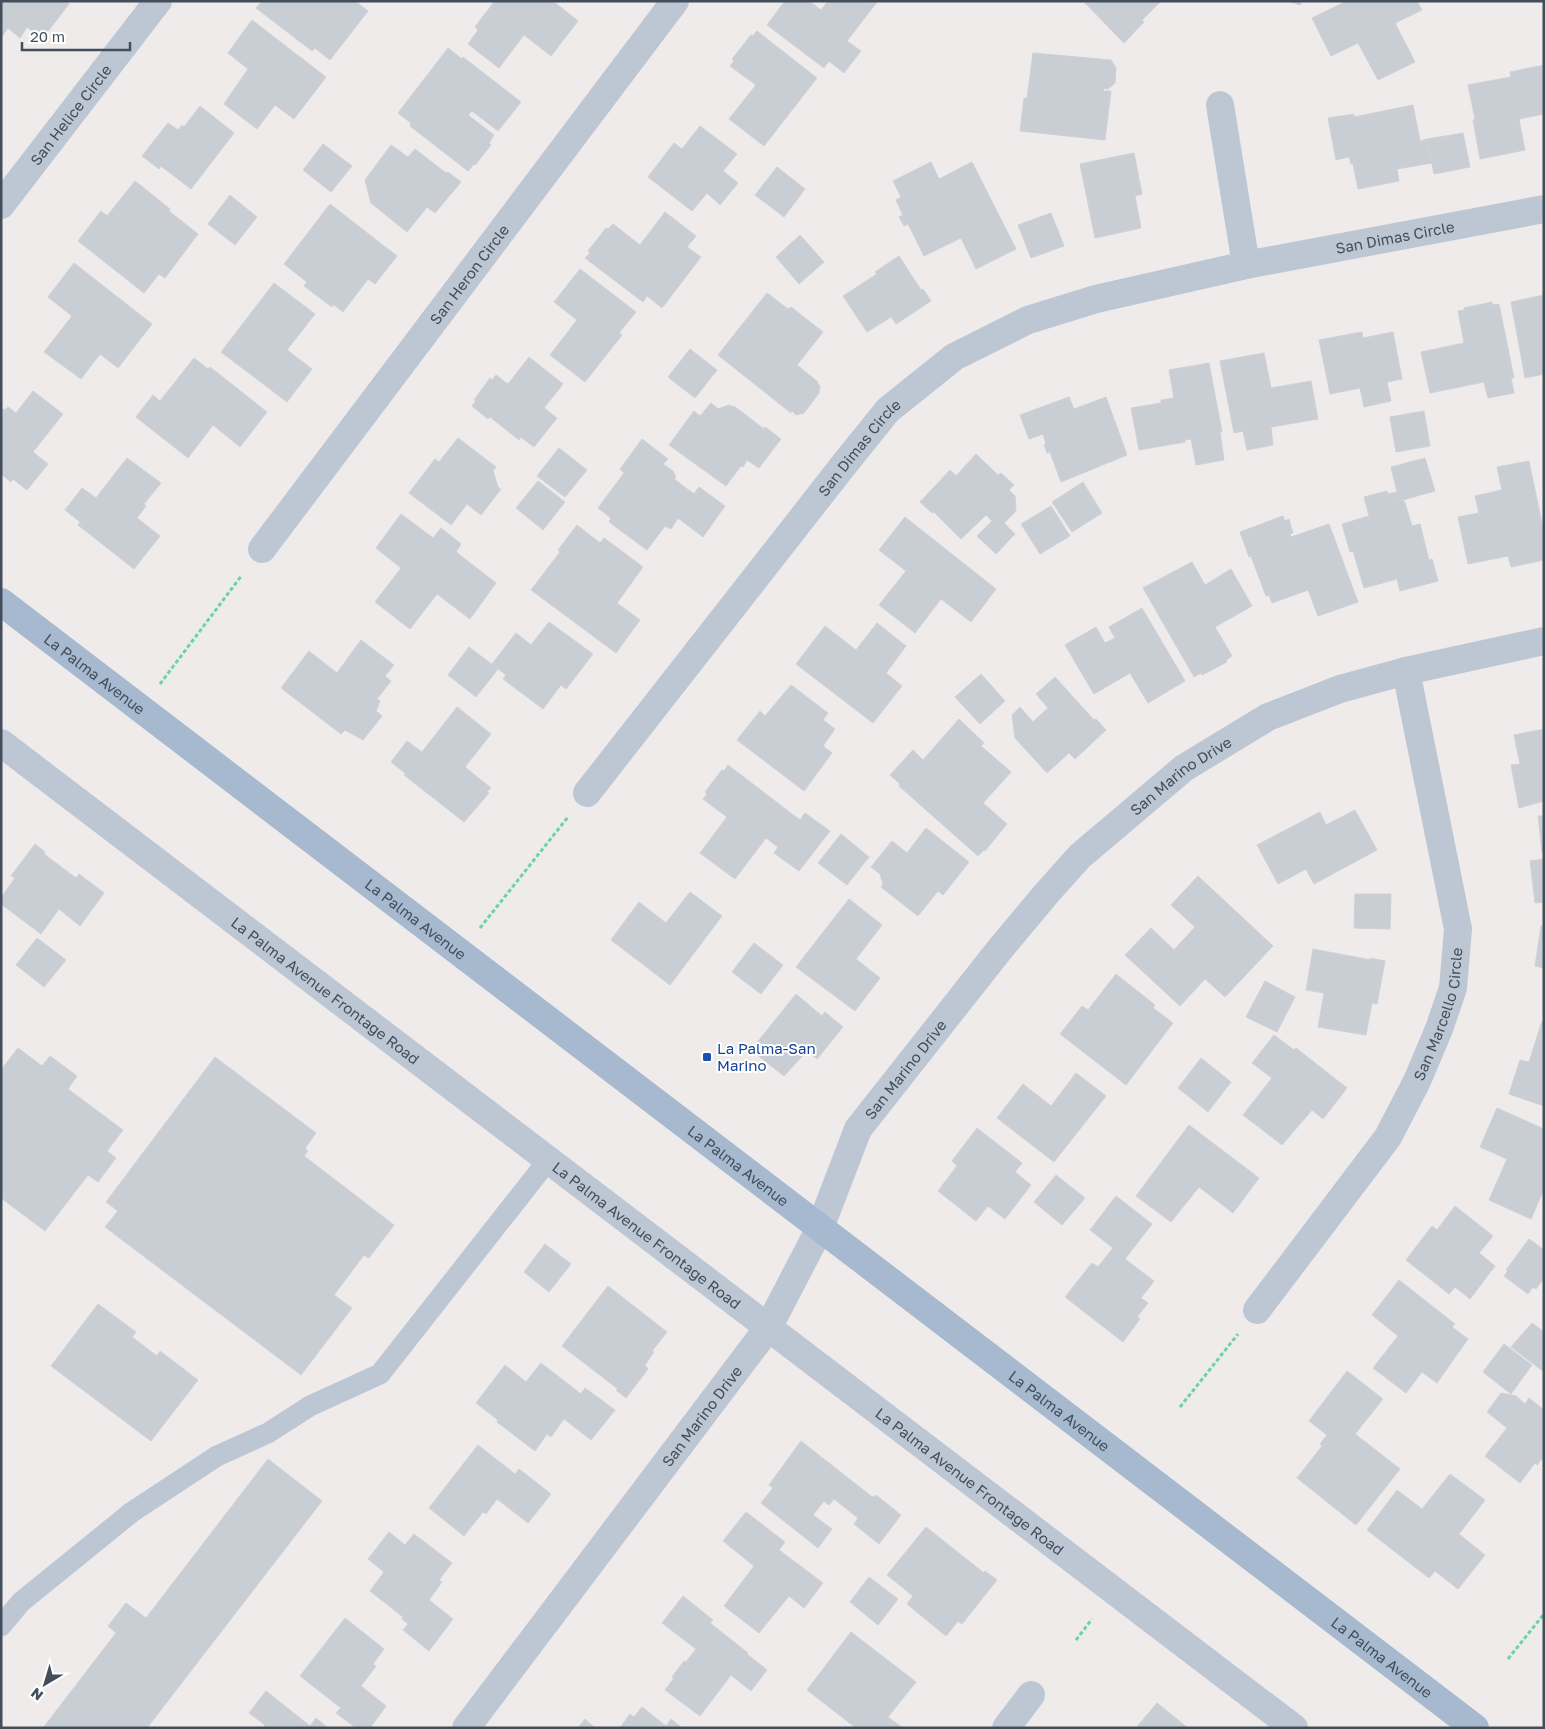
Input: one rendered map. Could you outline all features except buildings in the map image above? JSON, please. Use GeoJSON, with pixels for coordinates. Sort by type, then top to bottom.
{"type":"FeatureCollection","features":[{"type":"Feature","properties":{"kind":"main road","name":"La Palma Avenue"},"geometry":{"type":"LineString","coordinates":[[1,602],[1475,1728]]}},
{"type":"Feature","properties":{"kind":"street","name":"San Helice Circle"},"geometry":{"type":"LineString","coordinates":[[1,205],[158,1]]}},
{"type":"Feature","properties":{"kind":"street","name":"San Heron Circle"},"geometry":{"type":"LineString","coordinates":[[262,549],[675,1]]}},
{"type":"Feature","properties":{"kind":"street"},"geometry":{"type":"LineString","coordinates":[[1220,105],[1246,265]]}},
{"type":"Feature","properties":{"kind":"street","name":"San Dimas Circle"},"geometry":{"type":"LineString","coordinates":[[587,793],[888,410],[954,357],[1028,320],[1096,299],[1246,265],[1544,209]]}},
{"type":"Feature","properties":{"kind":"street","name":"San Marino Drive"},"geometry":{"type":"LineString","coordinates":[[466,1728],[768,1328],[820,1228],[858,1129],[1006,942],[1080,856],[1184,768],[1268,717],[1340,689],[1406,671],[1544,641]]}},
{"type":"Feature","properties":{"kind":"street","name":"San Marcello Circle"},"geometry":{"type":"LineString","coordinates":[[1257,1310],[1388,1137],[1417,1081],[1439,1029],[1453,988],[1458,929],[1406,671]]}},
{"type":"Feature","properties":{"kind":"street","name":"La Palma Avenue Frontage Road"},"geometry":{"type":"LineString","coordinates":[[1,743],[1294,1728]]}},
{"type":"Feature","properties":{"kind":"street"},"geometry":{"type":"LineString","coordinates":[[1006,1728],[1031,1695]]}},
{"type":"Feature","properties":{"kind":"lane"},"geometry":{"type":"LineString","coordinates":[[1,1626],[21,1602],[132,1512],[217,1456],[268,1433],[310,1406],[380,1374],[549,1159]]}},
{"type":"Feature","properties":{"kind":"path"},"geometry":{"type":"LineString","coordinates":[[141,709],[262,549]]}},
{"type":"Feature","properties":{"kind":"path"},"geometry":{"type":"LineString","coordinates":[[460,953],[587,793]]}},
{"type":"Feature","properties":{"kind":"path"},"geometry":{"type":"LineString","coordinates":[[1180,1407],[1257,1310]]}},
{"type":"Feature","properties":{"kind":"path"},"geometry":{"type":"LineString","coordinates":[[1508,1659],[1544,1614]]}},
{"type":"Feature","properties":{"kind":"path"},"geometry":{"type":"LineString","coordinates":[[1076,1640],[1092,1619]]}},
{"type":"Feature","properties":{"kind":"place","name":"La Palma-San Marino"},"geometry":{"type":"Point","coordinates":[707,1057]}}]}
